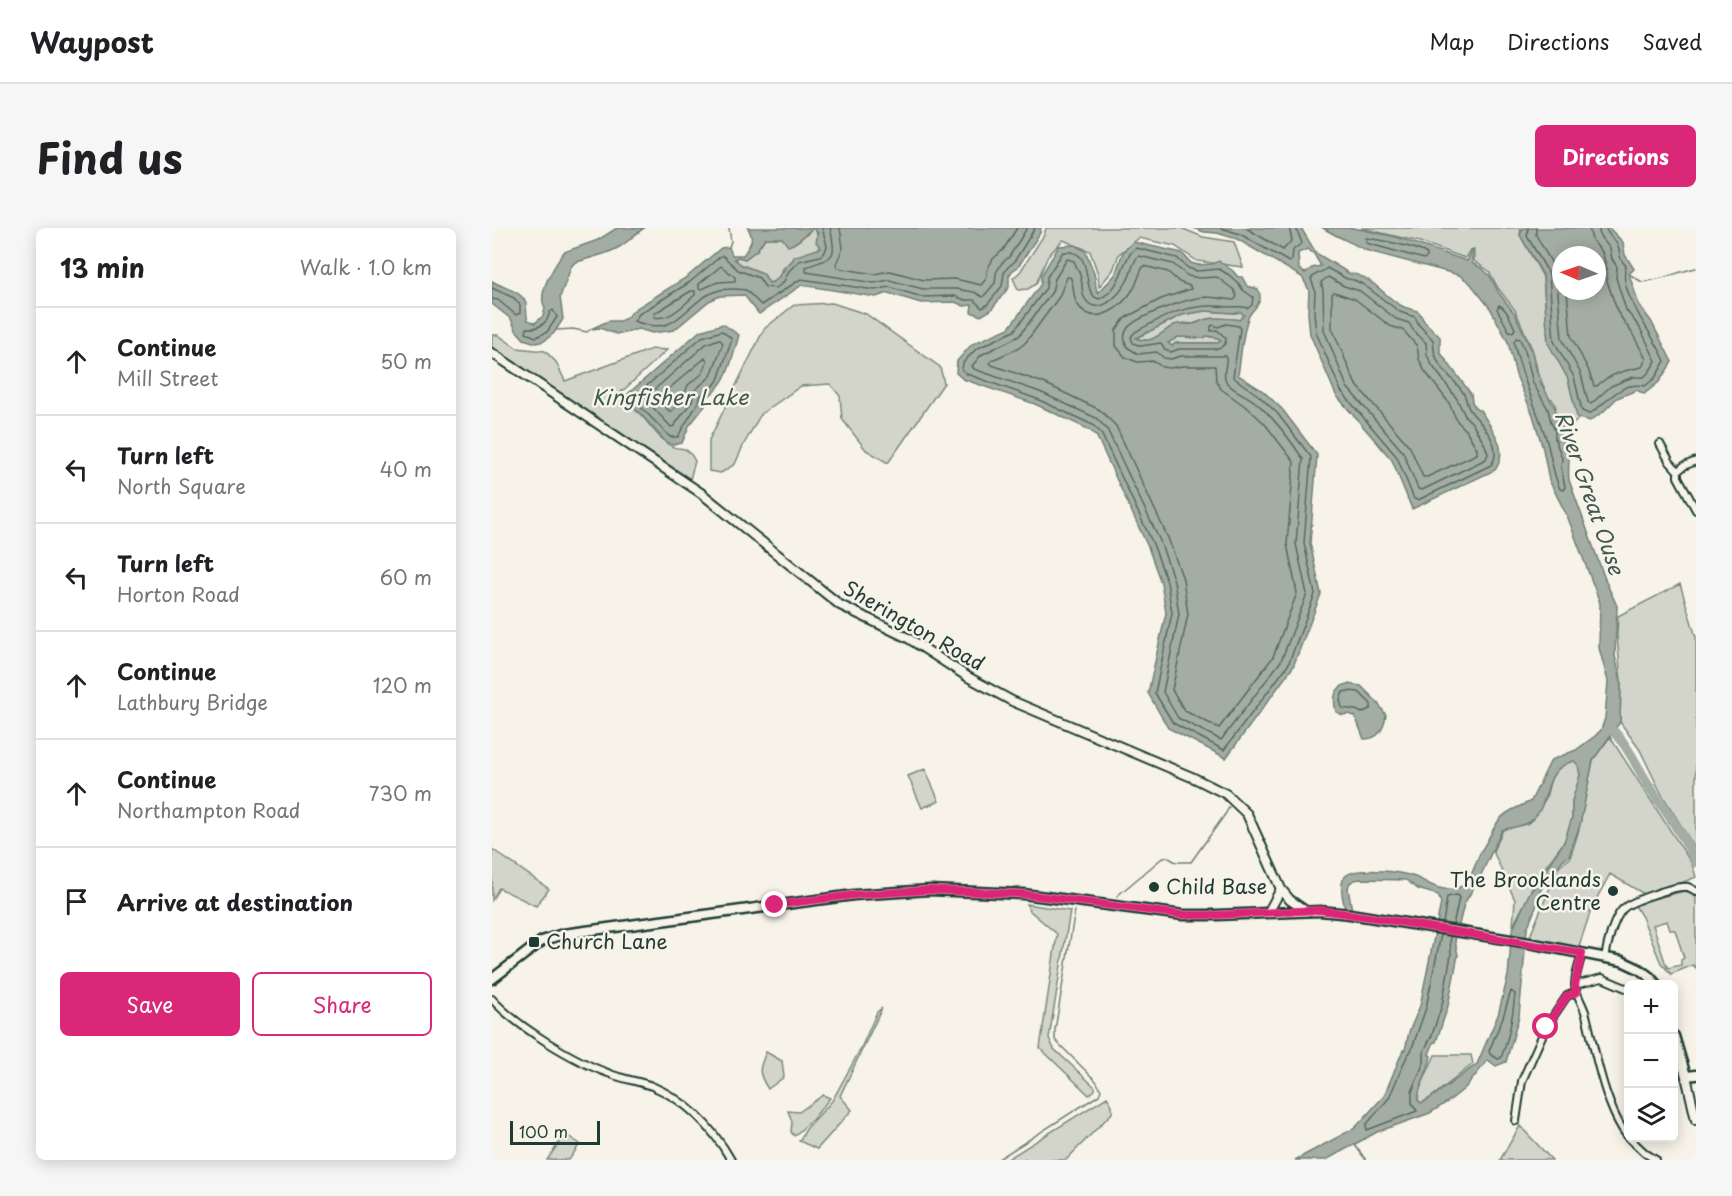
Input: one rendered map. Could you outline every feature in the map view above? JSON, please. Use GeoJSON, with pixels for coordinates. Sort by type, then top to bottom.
{"type":"FeatureCollection","features":[{"type":"Feature","properties":{"kind":"main road"},"geometry":{"type":"LineString","coordinates":[[492,979],[542,941],[563,934],[854,895],[930,890],[975,890],[1183,915],[1320,910],[1529,943],[1622,961],[1639,969],[1653,980]]}},
{"type":"Feature","properties":{"kind":"main road"},"geometry":{"type":"LineString","coordinates":[[1678,1049],[1686,1076],[1696,1075]]}},
{"type":"Feature","properties":{"kind":"street","name":"Sherington Road"},"geometry":{"type":"LineString","coordinates":[[493,353],[700,493],[840,605],[908,638],[968,677],[1012,701],[1194,778],[1226,794],[1247,814],[1281,889],[1290,900],[1306,911]]}},
{"type":"Feature","properties":{"kind":"street"},"geometry":{"type":"LineString","coordinates":[[1660,444],[1678,471],[1678,477],[1696,510]]}},
{"type":"Feature","properties":{"kind":"street"},"geometry":{"type":"LineString","coordinates":[[1678,471],[1696,461]]}},
{"type":"Feature","properties":{"kind":"street"},"geometry":{"type":"LineString","coordinates":[[1605,958],[1606,945],[1621,910],[1628,904],[1660,893],[1688,887],[1696,891]]}},
{"type":"Feature","properties":{"kind":"street"},"geometry":{"type":"LineString","coordinates":[[1268,913],[1281,889]]}},
{"type":"Feature","properties":{"kind":"street"},"geometry":{"type":"LineString","coordinates":[[1582,953],[1575,985],[1581,999],[1603,1082],[1624,1130]]}},
{"type":"Feature","properties":{"kind":"street"},"geometry":{"type":"LineString","coordinates":[[1575,985],[1602,978],[1624,987]]}},
{"type":"Feature","properties":{"kind":"street"},"geometry":{"type":"LineString","coordinates":[[1516,1121],[1522,1081],[1546,1027],[1567,996],[1577,992]]}},
{"type":"Feature","properties":{"kind":"street"},"geometry":{"type":"LineString","coordinates":[[492,999],[511,1016],[568,1055],[608,1073],[650,1086],[677,1099],[716,1134],[731,1160]]}},
{"type":"Feature","properties":{"kind":"street"},"geometry":{"type":"LineString","coordinates":[[1686,1076],[1696,1120]]}},
{"type":"Feature","properties":{"kind":"street"},"geometry":{"type":"LineString","coordinates":[[1634,1142],[1656,1160]]}},
{"type":"Feature","properties":{"kind":"shaded area"},"geometry":{"type":"Polygon","coordinates":[[[815,228],[821,248],[789,263],[773,282],[769,283],[763,273],[733,259],[738,257],[745,259],[757,250],[765,238],[807,235],[810,229],[815,228]]]}},
{"type":"Feature","properties":{"kind":"shaded area"},"geometry":{"type":"Polygon","coordinates":[[[1046,228],[1181,228],[1203,237],[1234,242],[1243,267],[1197,261],[1175,246],[1139,238],[1119,254],[1113,270],[1099,287],[1098,274],[1090,251],[1063,240],[1048,256],[1036,284],[1028,289],[1018,290],[1013,278],[1020,272],[1044,235],[1046,228]]]}},
{"type":"Feature","properties":{"kind":"shaded area"},"geometry":{"type":"Polygon","coordinates":[[[1361,228],[1521,228],[1520,235],[1543,277],[1548,340],[1568,379],[1578,419],[1568,430],[1556,418],[1556,407],[1552,399],[1548,398],[1533,351],[1515,310],[1498,288],[1489,271],[1474,261],[1474,249],[1470,250],[1465,258],[1420,242],[1361,228]]]}},
{"type":"Feature","properties":{"kind":"shaded area"},"geometry":{"type":"Polygon","coordinates":[[[832,303],[866,314],[940,367],[944,383],[888,463],[866,450],[842,419],[840,396],[830,384],[801,386],[761,414],[735,464],[721,473],[709,471],[709,440],[764,329],[794,305],[832,303]]]}},
{"type":"Feature","properties":{"kind":"shaded area"},"geometry":{"type":"Polygon","coordinates":[[[1205,311],[1241,312],[1244,315],[1240,320],[1213,318],[1193,324],[1184,323],[1149,340],[1136,338],[1182,315],[1205,311]]]}},
{"type":"Feature","properties":{"kind":"shaded area"},"geometry":{"type":"Polygon","coordinates":[[[492,335],[498,335],[517,348],[545,351],[556,362],[565,381],[652,349],[667,350],[615,398],[637,411],[669,445],[688,451],[695,461],[690,479],[492,348],[492,335]]]}},
{"type":"Feature","properties":{"kind":"shaded area"},"geometry":{"type":"Polygon","coordinates":[[[1206,336],[1218,338],[1221,341],[1218,343],[1176,343],[1172,346],[1168,342],[1178,337],[1204,338],[1206,336]]]}},
{"type":"Feature","properties":{"kind":"shaded area"},"geometry":{"type":"Polygon","coordinates":[[[1680,584],[1696,637],[1696,850],[1661,793],[1640,750],[1620,722],[1618,616],[1680,584]]]}},
{"type":"Feature","properties":{"kind":"shaded area"},"geometry":{"type":"Polygon","coordinates":[[[1610,737],[1692,864],[1696,877],[1651,895],[1644,894],[1610,874],[1592,907],[1578,949],[1528,941],[1558,868],[1570,858],[1578,833],[1593,760],[1610,737]]]}},
{"type":"Feature","properties":{"kind":"shaded area"},"geometry":{"type":"Polygon","coordinates":[[[1577,760],[1580,779],[1572,801],[1572,823],[1564,842],[1538,877],[1513,926],[1515,900],[1493,851],[1505,826],[1527,824],[1532,820],[1546,798],[1552,774],[1561,762],[1577,760]]]}},
{"type":"Feature","properties":{"kind":"shaded area"},"geometry":{"type":"Polygon","coordinates":[[[925,769],[939,801],[922,808],[908,776],[925,769]]]}},
{"type":"Feature","properties":{"kind":"shaded area"},"geometry":{"type":"Polygon","coordinates":[[[492,849],[549,889],[536,906],[499,888],[492,900],[492,849]]]}},
{"type":"Feature","properties":{"kind":"shaded area"},"geometry":{"type":"Polygon","coordinates":[[[1684,891],[1692,893],[1696,898],[1696,968],[1693,965],[1671,974],[1661,963],[1642,917],[1634,904],[1684,891]],[[1667,921],[1653,925],[1668,968],[1681,965],[1681,960],[1684,958],[1675,930],[1670,930],[1667,921]]]}},
{"type":"Feature","properties":{"kind":"shaded area"},"geometry":{"type":"Polygon","coordinates":[[[1027,904],[1070,911],[1049,1038],[1054,1049],[1095,1087],[1089,1095],[1040,1048],[1057,934],[1029,910],[1027,904]]]}},
{"type":"Feature","properties":{"kind":"shaded area"},"geometry":{"type":"Polygon","coordinates":[[[882,1008],[840,1096],[852,1110],[817,1149],[799,1141],[807,1128],[832,1101],[861,1048],[877,1012],[882,1008]]]}},
{"type":"Feature","properties":{"kind":"shaded area"},"geometry":{"type":"Polygon","coordinates":[[[766,1052],[782,1061],[784,1077],[768,1089],[760,1070],[766,1052]]]}},
{"type":"Feature","properties":{"kind":"shaded area"},"geometry":{"type":"Polygon","coordinates":[[[1435,1055],[1471,1055],[1473,1064],[1422,1103],[1418,1101],[1418,1093],[1435,1055]]]}},
{"type":"Feature","properties":{"kind":"shaded area"},"geometry":{"type":"Polygon","coordinates":[[[823,1095],[830,1098],[812,1120],[794,1136],[791,1132],[792,1121],[788,1111],[799,1112],[823,1095]]]}},
{"type":"Feature","properties":{"kind":"shaded area"},"geometry":{"type":"Polygon","coordinates":[[[1107,1097],[1112,1105],[1112,1113],[1066,1160],[1006,1160],[1107,1097]]]}},
{"type":"Feature","properties":{"kind":"shaded area"},"geometry":{"type":"Polygon","coordinates":[[[1520,1126],[1552,1160],[1500,1160],[1520,1126]]]}},
{"type":"Feature","properties":{"kind":"shaded area"},"geometry":{"type":"Polygon","coordinates":[[[565,1134],[580,1144],[569,1160],[547,1160],[565,1134]]]}},
{"type":"Feature","properties":{"kind":"water"},"geometry":{"type":"Polygon","coordinates":[[[617,228],[644,228],[616,249],[574,263],[560,297],[563,319],[554,333],[544,341],[536,343],[524,339],[516,330],[511,319],[492,304],[492,281],[522,297],[526,303],[528,320],[535,323],[543,316],[545,287],[564,252],[598,240],[617,228]]]}},
{"type":"Feature","properties":{"kind":"water"},"geometry":{"type":"Polygon","coordinates":[[[748,228],[815,228],[1041,228],[1018,267],[1009,276],[1009,287],[991,310],[981,316],[971,312],[972,305],[964,306],[955,302],[921,303],[888,293],[876,297],[802,285],[759,314],[744,295],[720,296],[709,301],[674,330],[652,333],[639,329],[616,334],[600,328],[591,329],[608,321],[620,321],[626,318],[635,309],[687,277],[721,248],[729,247],[732,255],[743,255],[751,242],[748,228]],[[815,228],[788,246],[782,238],[765,238],[757,250],[745,259],[738,257],[734,259],[742,265],[763,273],[769,283],[778,277],[793,257],[821,248],[816,242],[818,234],[815,228]]]}},
{"type":"Feature","properties":{"kind":"water"},"geometry":{"type":"Polygon","coordinates":[[[1193,228],[1301,228],[1316,253],[1350,274],[1358,275],[1371,282],[1395,302],[1419,312],[1424,321],[1440,337],[1440,352],[1471,394],[1472,402],[1477,410],[1480,410],[1498,439],[1501,454],[1495,470],[1412,509],[1392,460],[1336,395],[1310,334],[1309,290],[1302,277],[1237,239],[1193,228]],[[1308,249],[1298,253],[1299,269],[1305,273],[1321,266],[1308,249]]]}},
{"type":"Feature","properties":{"kind":"water"},"geometry":{"type":"Polygon","coordinates":[[[1323,228],[1354,228],[1396,237],[1467,261],[1472,250],[1472,263],[1490,276],[1499,293],[1515,314],[1531,349],[1539,380],[1555,408],[1558,424],[1566,432],[1562,433],[1562,436],[1569,458],[1569,480],[1617,606],[1615,656],[1621,681],[1620,722],[1593,760],[1580,825],[1569,856],[1562,861],[1540,891],[1527,929],[1519,1016],[1506,1062],[1496,1066],[1488,1060],[1465,1088],[1430,1113],[1377,1132],[1326,1160],[1295,1160],[1355,1128],[1384,1096],[1403,1050],[1405,1050],[1409,1032],[1420,1006],[1441,903],[1438,895],[1418,889],[1406,880],[1361,879],[1349,884],[1352,910],[1345,909],[1342,897],[1344,878],[1357,872],[1378,871],[1409,875],[1442,889],[1453,889],[1464,884],[1497,823],[1506,813],[1531,801],[1551,760],[1576,750],[1601,730],[1605,718],[1608,681],[1599,648],[1600,603],[1568,518],[1549,480],[1533,415],[1516,375],[1508,342],[1490,308],[1470,283],[1459,275],[1365,250],[1323,228]],[[1574,761],[1555,773],[1540,810],[1534,818],[1525,824],[1502,830],[1480,877],[1464,904],[1455,941],[1458,955],[1448,1006],[1436,1042],[1429,1054],[1430,1062],[1418,1095],[1418,1101],[1422,1103],[1477,1064],[1498,1015],[1508,976],[1512,931],[1529,894],[1564,842],[1572,818],[1572,801],[1580,775],[1578,765],[1574,761]]]}},
{"type":"Feature","properties":{"kind":"water"},"geometry":{"type":"Polygon","coordinates":[[[1523,228],[1609,228],[1623,242],[1625,255],[1634,269],[1629,274],[1639,305],[1651,321],[1672,362],[1659,382],[1644,394],[1637,390],[1617,398],[1590,421],[1577,417],[1568,379],[1548,343],[1543,275],[1520,235],[1523,228]]]}},
{"type":"Feature","properties":{"kind":"water"},"geometry":{"type":"Polygon","coordinates":[[[1133,242],[1182,253],[1191,263],[1198,265],[1219,261],[1238,277],[1242,277],[1247,286],[1258,289],[1260,298],[1246,325],[1238,375],[1263,391],[1282,409],[1317,455],[1310,543],[1321,594],[1293,667],[1226,758],[1168,728],[1148,693],[1166,613],[1161,583],[1148,547],[1097,437],[1090,430],[1035,404],[963,379],[956,373],[957,361],[972,344],[1009,328],[1041,284],[1041,276],[1059,246],[1074,245],[1086,251],[1098,293],[1115,275],[1123,252],[1133,242]],[[1205,311],[1182,315],[1136,338],[1152,339],[1177,324],[1193,324],[1205,319],[1239,320],[1244,315],[1241,312],[1205,311]],[[1206,336],[1204,338],[1178,337],[1168,343],[1172,346],[1176,343],[1218,343],[1221,341],[1218,338],[1206,336]]]}},
{"type":"Feature","properties":{"kind":"water","name":"Kingfisher Lake"},"geometry":{"type":"Polygon","coordinates":[[[723,324],[739,335],[728,370],[719,386],[706,398],[705,406],[689,426],[682,443],[673,445],[666,442],[639,412],[622,399],[700,331],[723,324]]]}},
{"type":"Feature","properties":{"kind":"water"},"geometry":{"type":"Polygon","coordinates":[[[1348,684],[1361,686],[1386,715],[1382,729],[1369,739],[1364,739],[1355,716],[1336,712],[1335,695],[1339,688],[1348,684]]]}},
{"type":"Feature","properties":{"kind":"waterway"},"geometry":{"type":"LineString","coordinates":[[729,228],[731,241],[729,247]]}},
{"type":"Feature","properties":{"kind":"waterway"},"geometry":{"type":"LineString","coordinates":[[1629,274],[1642,282],[1696,268]]}},
{"type":"Feature","properties":{"kind":"waterway"},"geometry":{"type":"LineString","coordinates":[[557,330],[573,329],[587,332],[591,329]]}},
{"type":"Feature","properties":{"kind":"waterway"},"geometry":{"type":"LineString","coordinates":[[1610,728],[1627,748],[1696,862]]}},
{"type":"Feature","properties":{"kind":"waterway"},"geometry":{"type":"LineString","coordinates":[[1117,896],[1161,859],[1167,857],[1176,862],[1191,862],[1229,807]]}},
{"type":"Feature","properties":{"kind":"waterway"},"geometry":{"type":"LineString","coordinates":[[997,1160],[1099,1095],[1101,1090],[1096,1081],[1055,1040],[1075,910]]}},
{"type":"Feature","properties":{"kind":"waterway"},"geometry":{"type":"LineString","coordinates":[[1354,1144],[1366,1160]]}},
{"type":"Feature","properties":{"kind":"place","name":"Child Base"},"geometry":{"type":"Point","coordinates":[1154,887]}},
{"type":"Feature","properties":{"kind":"place","name":"The Brooklands Centre"},"geometry":{"type":"Point","coordinates":[1613,891]}},
{"type":"Feature","properties":{"kind":"place","name":"Church Lane"},"geometry":{"type":"Point","coordinates":[534,942]}},
{"type":"Feature","properties":{"kind":"route"},"geometry":{"type":"LineString","coordinates":[[775,905],[854,895],[930,890],[975,890],[1183,915],[1320,910],[1582,953],[1575,985],[1577,992],[1567,996],[1546,1027]]}},
{"type":"Feature","properties":{"kind":"water label","name":"River Great Ouse"},"geometry":{"type":"Point","coordinates":[1589,493]}}]}
